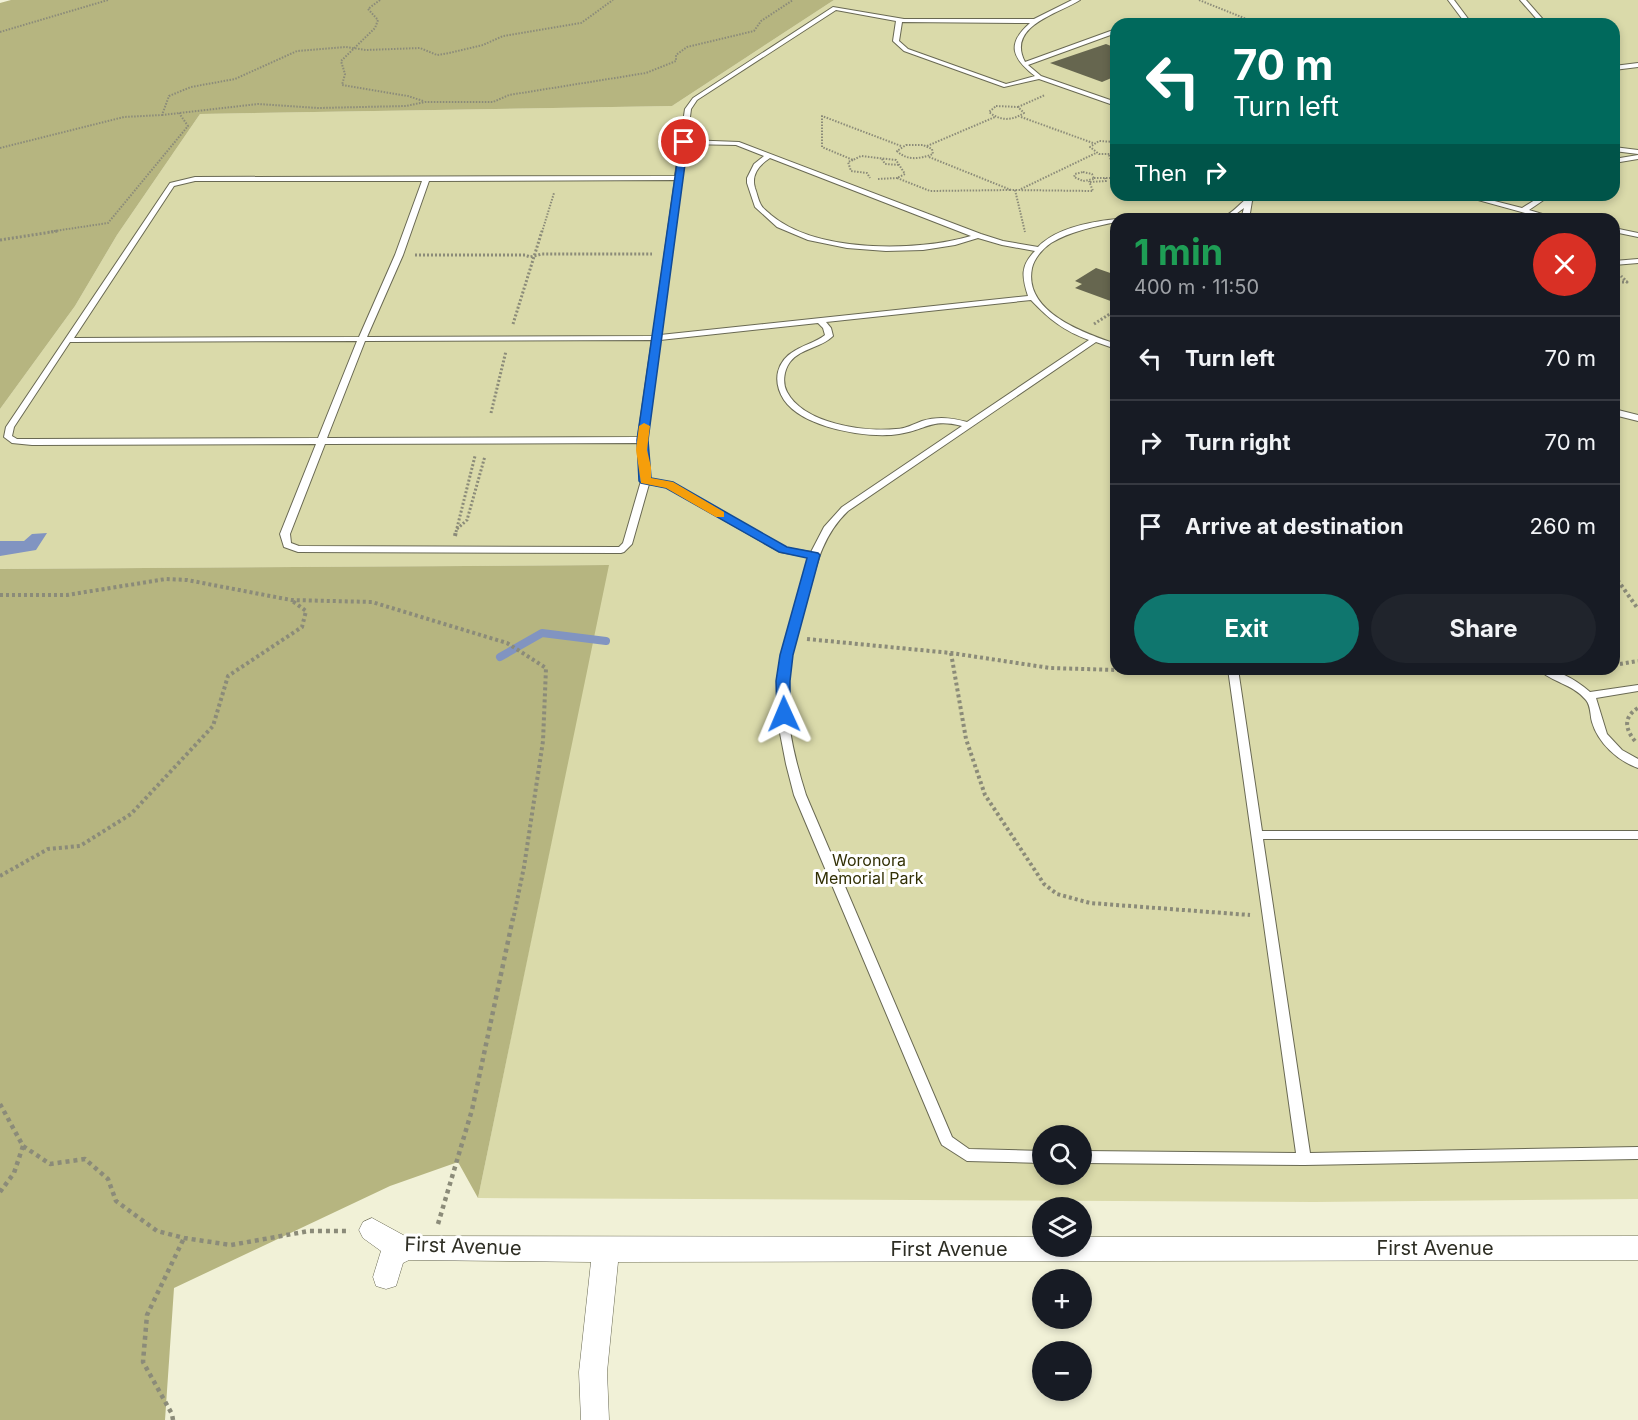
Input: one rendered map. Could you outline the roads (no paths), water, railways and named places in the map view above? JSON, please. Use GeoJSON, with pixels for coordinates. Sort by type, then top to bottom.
{"type":"FeatureCollection","features":[{"type":"Feature","properties":{"kind":"street","name":"First Avenue"},"geometry":{"type":"LineString","coordinates":[[372,1230],[386,1241],[405,1248],[606,1250],[1638,1248]]}},
{"type":"Feature","properties":{"kind":"street"},"geometry":{"type":"LineString","coordinates":[[386,1277],[392,1256],[405,1248]]}},
{"type":"Feature","properties":{"kind":"street"},"geometry":{"type":"LineString","coordinates":[[595,1420],[593,1372],[606,1250]]}},
{"type":"Feature","properties":{"kind":"lane"},"geometry":{"type":"LineString","coordinates":[[426,179],[399,255],[362,339],[285,534],[287,545],[310,550],[624,548],[645,481],[642,440],[688,109],[695,99],[847,0]]}},
{"type":"Feature","properties":{"kind":"lane"},"geometry":{"type":"LineString","coordinates":[[1077,0],[1038,21],[1023,32],[1016,43],[1017,52],[1024,64],[1039,77],[1110,103]]}},
{"type":"Feature","properties":{"kind":"lane"},"geometry":{"type":"LineString","coordinates":[[1450,0],[1464,18]]}},
{"type":"Feature","properties":{"kind":"lane"},"geometry":{"type":"LineString","coordinates":[[1523,0],[1539,18]]}},
{"type":"Feature","properties":{"kind":"lane"},"geometry":{"type":"LineString","coordinates":[[835,8],[899,20],[1038,21]]}},
{"type":"Feature","properties":{"kind":"lane"},"geometry":{"type":"LineString","coordinates":[[899,20],[896,43],[906,50],[1006,86],[1039,77]]}},
{"type":"Feature","properties":{"kind":"lane"},"geometry":{"type":"LineString","coordinates":[[1024,64],[1110,33]]}},
{"type":"Feature","properties":{"kind":"lane"},"geometry":{"type":"LineString","coordinates":[[1620,67],[1638,65]]}},
{"type":"Feature","properties":{"kind":"lane"},"geometry":{"type":"LineString","coordinates":[[684,142],[732,142],[978,236],[1036,249]]}},
{"type":"Feature","properties":{"kind":"lane"},"geometry":{"type":"LineString","coordinates":[[1620,150],[1638,155]]}},
{"type":"Feature","properties":{"kind":"lane"},"geometry":{"type":"LineString","coordinates":[[1620,160],[1638,155]]}},
{"type":"Feature","properties":{"kind":"lane"},"geometry":{"type":"LineString","coordinates":[[770,156],[759,162],[753,170],[750,183],[753,195],[767,214],[784,228],[800,235],[842,245],[886,249],[944,247],[978,236]]}},
{"type":"Feature","properties":{"kind":"lane"},"geometry":{"type":"LineString","coordinates":[[642,440],[32,442],[10,439],[7,432],[167,189],[174,183],[195,179],[678,178]]}},
{"type":"Feature","properties":{"kind":"lane"},"geometry":{"type":"LineString","coordinates":[[1231,213],[1250,201]]}},
{"type":"Feature","properties":{"kind":"lane"},"geometry":{"type":"LineString","coordinates":[[1245,213],[1250,201]]}},
{"type":"Feature","properties":{"kind":"lane"},"geometry":{"type":"LineString","coordinates":[[1484,201],[1528,213]]}},
{"type":"Feature","properties":{"kind":"lane"},"geometry":{"type":"LineString","coordinates":[[1523,212],[1539,201]]}},
{"type":"Feature","properties":{"kind":"lane"},"geometry":{"type":"LineString","coordinates":[[1110,221],[1049,239],[1036,249],[1028,263],[1025,283],[1032,298],[1053,319],[1094,340],[1110,345]]}},
{"type":"Feature","properties":{"kind":"lane"},"geometry":{"type":"LineString","coordinates":[[1620,231],[1638,235]]}},
{"type":"Feature","properties":{"kind":"lane"},"geometry":{"type":"LineString","coordinates":[[1620,262],[1638,261]]}},
{"type":"Feature","properties":{"kind":"lane"},"geometry":{"type":"LineString","coordinates":[[67,340],[657,338],[1032,298]]}},
{"type":"Feature","properties":{"kind":"lane"},"geometry":{"type":"LineString","coordinates":[[820,320],[829,336],[796,352],[780,374],[780,385],[785,396],[798,410],[830,425],[868,431],[899,431],[937,420],[968,425]]}},
{"type":"Feature","properties":{"kind":"lane"},"geometry":{"type":"LineString","coordinates":[[1032,1157],[967,1155],[947,1141],[807,815],[795,778],[785,734],[782,694],[784,670],[792,637],[814,555],[825,531],[845,509],[1094,340]]}},
{"type":"Feature","properties":{"kind":"lane"},"geometry":{"type":"LineString","coordinates":[[1620,414],[1638,418]]}},
{"type":"Feature","properties":{"kind":"lane"},"geometry":{"type":"LineString","coordinates":[[645,481],[669,485],[783,550],[814,555]]}},
{"type":"Feature","properties":{"kind":"lane"},"geometry":{"type":"LineString","coordinates":[[1234,675],[1259,835],[1304,1159]]}},
{"type":"Feature","properties":{"kind":"lane"},"geometry":{"type":"LineString","coordinates":[[1553,675],[1588,696],[1595,706],[1597,722],[1605,738],[1622,754],[1638,764]]}},
{"type":"Feature","properties":{"kind":"lane"},"geometry":{"type":"LineString","coordinates":[[1588,696],[1638,688]]}},
{"type":"Feature","properties":{"kind":"lane"},"geometry":{"type":"LineString","coordinates":[[1259,835],[1638,835]]}},
{"type":"Feature","properties":{"kind":"lane"},"geometry":{"type":"LineString","coordinates":[[1092,1157],[1304,1159],[1638,1153]]}},
{"type":"Feature","properties":{"kind":"water"},"geometry":{"type":"Polygon","coordinates":[[[47,533],[36,550],[0,556],[0,541],[24,541],[32,534],[47,533]]]}},
{"type":"Feature","properties":{"kind":"waterway"},"geometry":{"type":"LineString","coordinates":[[500,657],[542,633],[606,641]]}},
{"type":"Feature","properties":{"kind":"park label","name":"Woronora Memorial Park"},"geometry":{"type":"Point","coordinates":[869,869]}}]}
